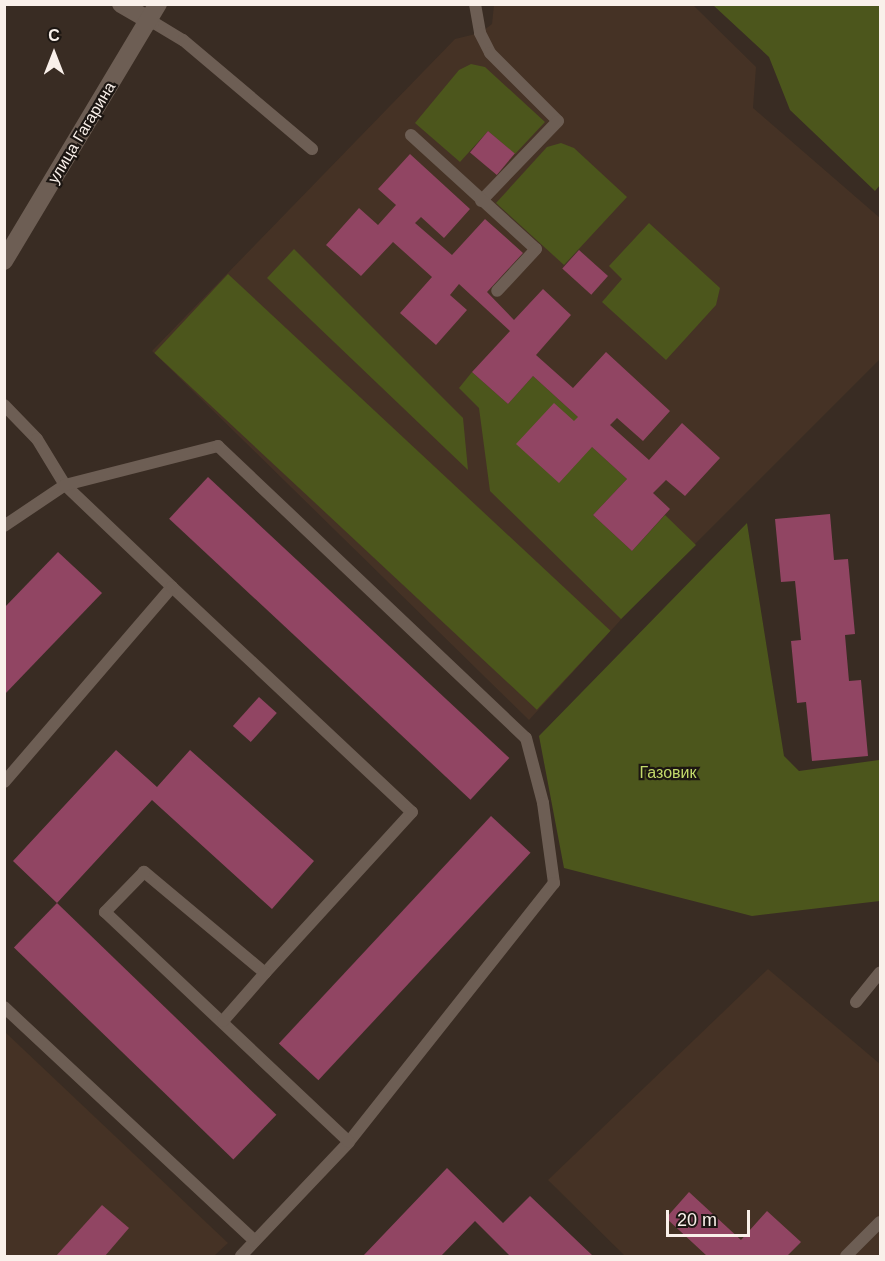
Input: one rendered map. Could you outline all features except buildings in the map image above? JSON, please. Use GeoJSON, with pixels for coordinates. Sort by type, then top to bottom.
{"type":"FeatureCollection","features":[{"type":"Feature","properties":{"kind":"street"},"geometry":{"type":"LineString","coordinates":[[122,4],[154,13]]}},
{"type":"Feature","properties":{"kind":"street","name":"улица Гагарина"},"geometry":{"type":"LineString","coordinates":[[4,261],[154,13]]}},
{"type":"Feature","properties":{"kind":"lane"},"geometry":{"type":"LineString","coordinates":[[475,4],[480,33],[490,52],[558,121],[481,201]]}},
{"type":"Feature","properties":{"kind":"lane"},"geometry":{"type":"LineString","coordinates":[[154,13],[312,149]]}},
{"type":"Feature","properties":{"kind":"lane"},"geometry":{"type":"LineString","coordinates":[[411,135],[536,249],[497,291]]}},
{"type":"Feature","properties":{"kind":"lane"},"geometry":{"type":"LineString","coordinates":[[4,405],[37,439],[65,484],[412,812],[264,973],[224,1021]]}},
{"type":"Feature","properties":{"kind":"lane"},"geometry":{"type":"LineString","coordinates":[[4,526],[65,484],[218,446],[526,738],[543,803],[554,883],[349,1142],[254,1240],[241,1257]]}},
{"type":"Feature","properties":{"kind":"lane"},"geometry":{"type":"LineString","coordinates":[[4,782],[172,587]]}},
{"type":"Feature","properties":{"kind":"lane"},"geometry":{"type":"LineString","coordinates":[[264,973],[144,872],[105,912],[224,1021],[349,1142]]}},
{"type":"Feature","properties":{"kind":"lane"},"geometry":{"type":"LineString","coordinates":[[856,1002],[880,972]]}},
{"type":"Feature","properties":{"kind":"lane"},"geometry":{"type":"LineString","coordinates":[[4,1007],[254,1240]]}},
{"type":"Feature","properties":{"kind":"lane"},"geometry":{"type":"LineString","coordinates":[[846,1257],[880,1222]]}},
{"type":"Feature","properties":{"kind":"shaded area"},"geometry":{"type":"Polygon","coordinates":[[[494,5],[693,5],[756,67],[753,108],[880,218],[880,359],[638,601],[529,720],[152,351],[455,39],[480,33],[492,24],[494,5]]]}},
{"type":"Feature","properties":{"kind":"shaded area"},"geometry":{"type":"Polygon","coordinates":[[[768,969],[880,1064],[880,1256],[625,1256],[548,1180],[768,969]]]}},
{"type":"Feature","properties":{"kind":"shaded area"},"geometry":{"type":"Polygon","coordinates":[[[4,1031],[228,1243],[214,1256],[5,1256],[4,1031]]]}},
{"type":"Feature","properties":{"kind":"green space"},"geometry":{"type":"Polygon","coordinates":[[[713,5],[880,5],[880,185],[875,191],[790,110],[769,57],[713,5]]]}},
{"type":"Feature","properties":{"kind":"green space"},"geometry":{"type":"Polygon","coordinates":[[[471,64],[485,67],[545,122],[515,154],[488,131],[460,162],[415,123],[459,70],[471,64]]]}},
{"type":"Feature","properties":{"kind":"green space"},"geometry":{"type":"Polygon","coordinates":[[[561,143],[574,148],[627,197],[564,265],[496,203],[547,147],[561,143]]]}},
{"type":"Feature","properties":{"kind":"green space"},"geometry":{"type":"Polygon","coordinates":[[[649,223],[720,288],[716,305],[666,360],[602,302],[622,279],[609,266],[649,223]]]}},
{"type":"Feature","properties":{"kind":"green space"},"geometry":{"type":"Polygon","coordinates":[[[294,249],[463,418],[468,470],[267,278],[294,249]]]}},
{"type":"Feature","properties":{"kind":"green space"},"geometry":{"type":"Polygon","coordinates":[[[228,274],[610,631],[537,710],[154,353],[228,274]]]}},
{"type":"Feature","properties":{"kind":"green space"},"geometry":{"type":"Polygon","coordinates":[[[472,372],[508,404],[533,376],[578,417],[592,447],[627,479],[593,515],[632,551],[665,515],[696,545],[621,619],[490,491],[479,408],[459,388],[472,372]]]}},
{"type":"Feature","properties":{"kind":"green space","name":"Газовик"},"geometry":{"type":"Polygon","coordinates":[[[747,523],[784,756],[799,771],[879,760],[880,901],[752,916],[564,868],[539,736],[747,523]]]}}]}
